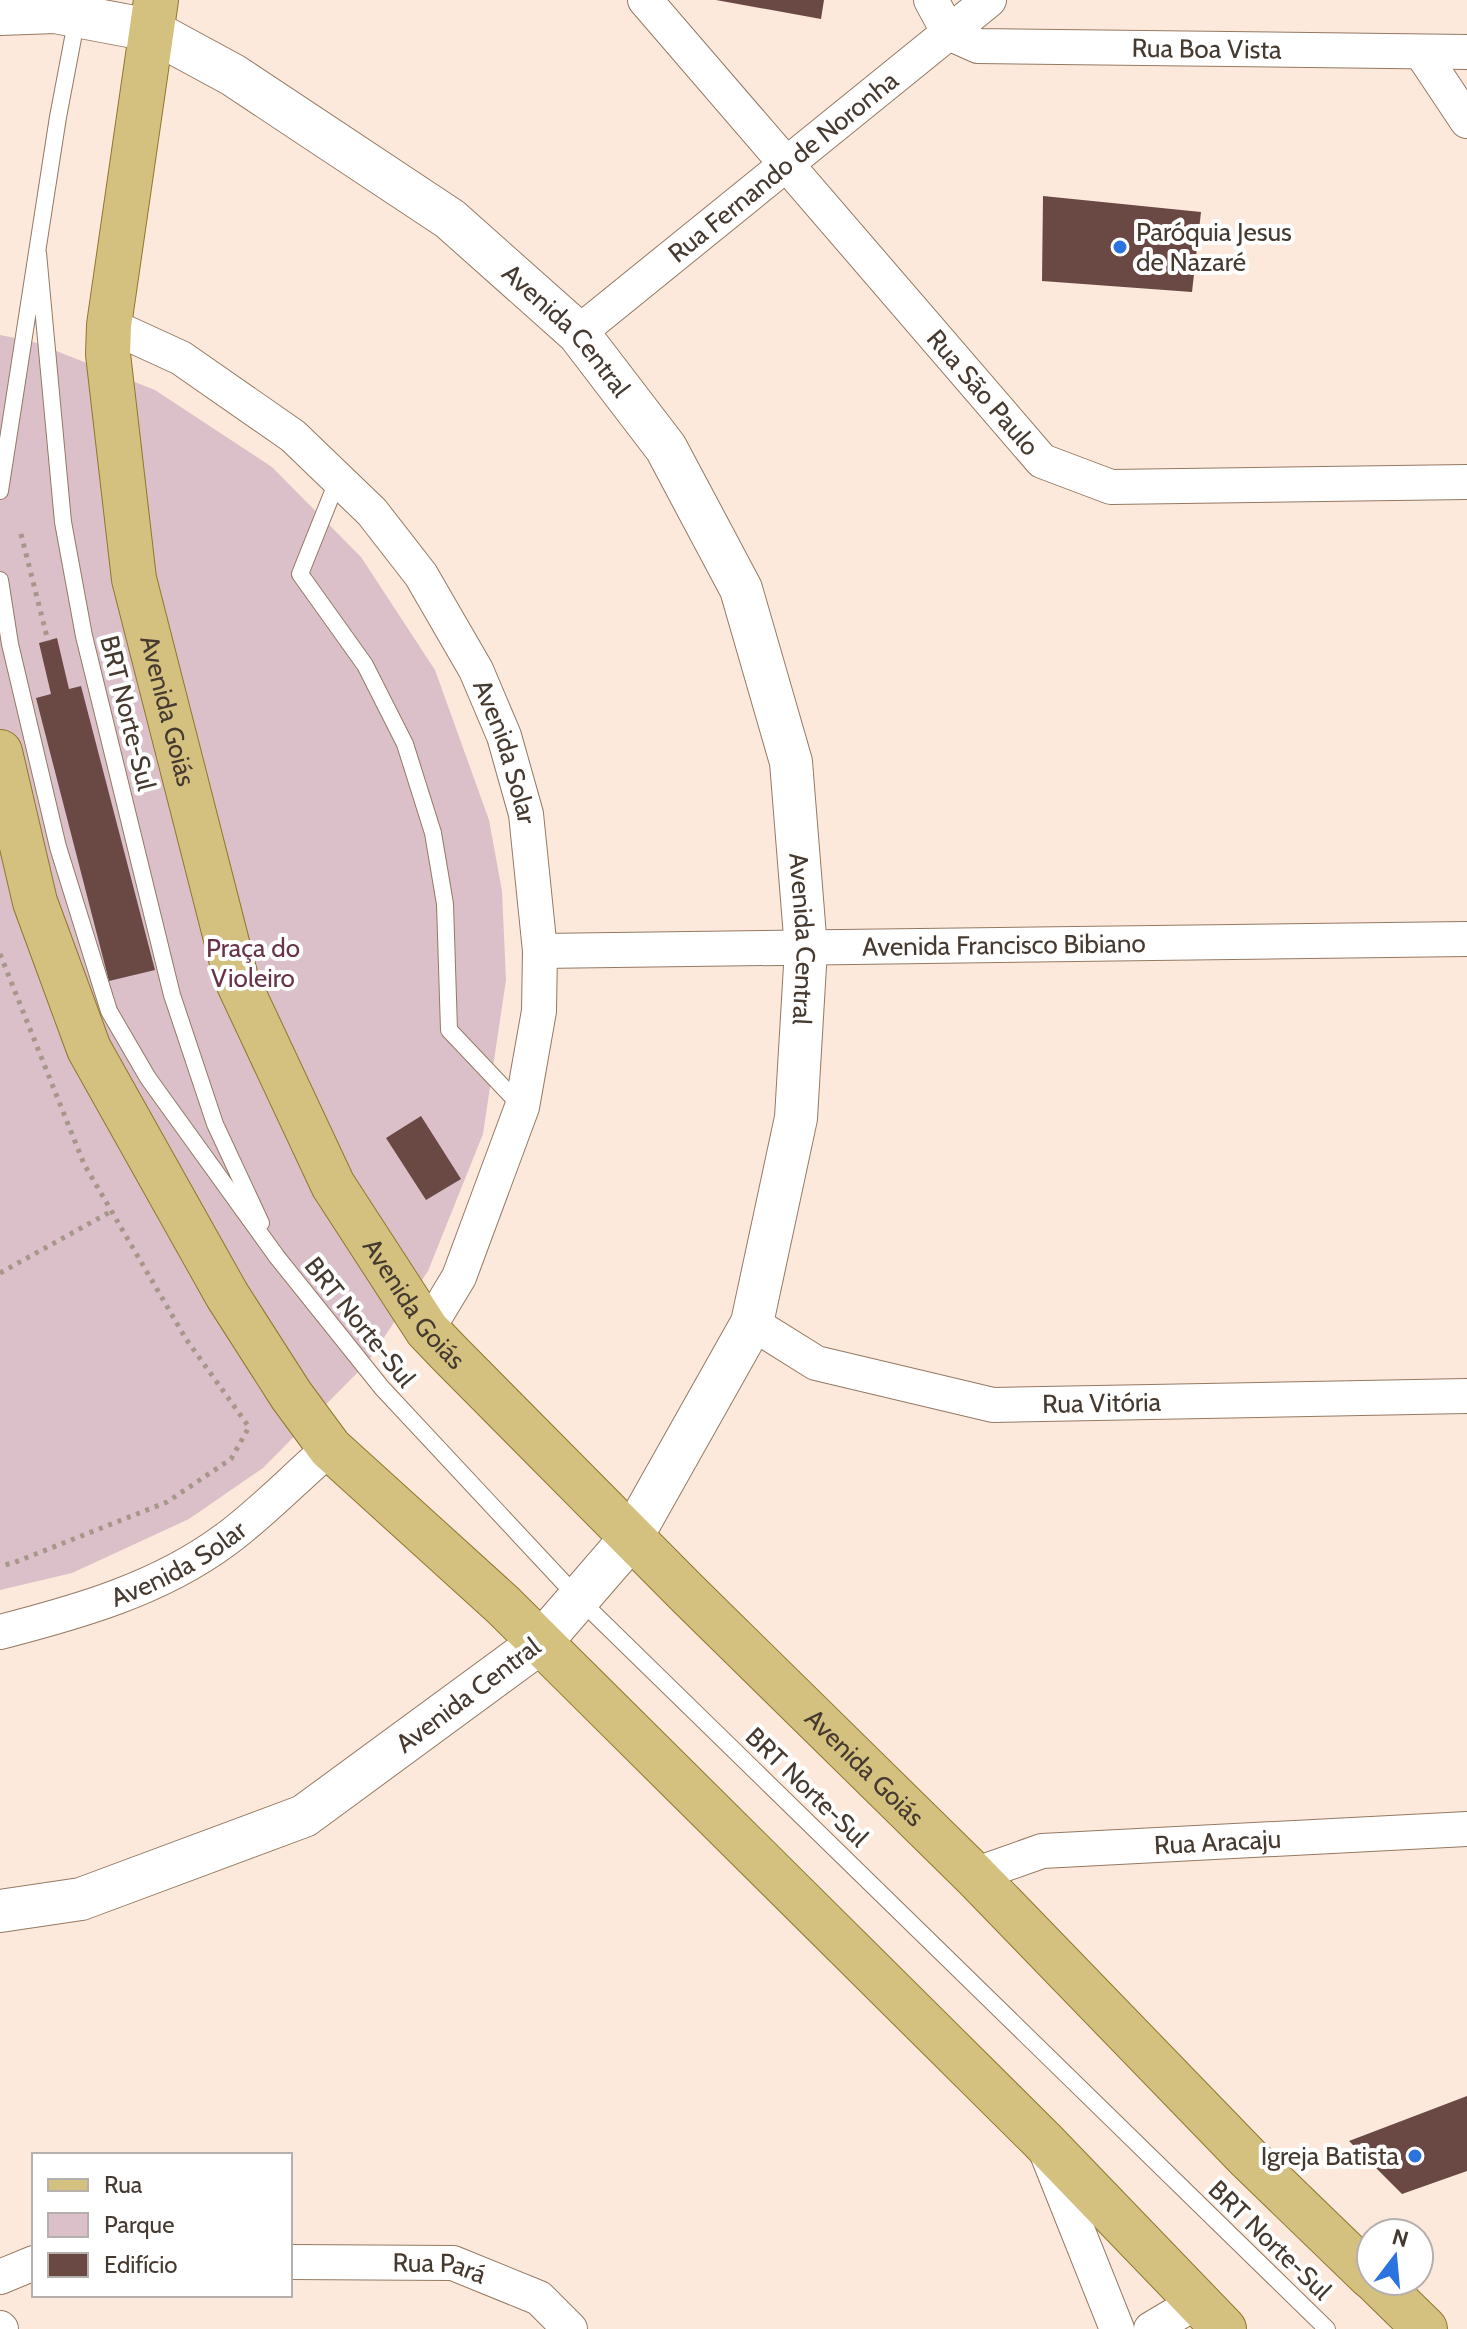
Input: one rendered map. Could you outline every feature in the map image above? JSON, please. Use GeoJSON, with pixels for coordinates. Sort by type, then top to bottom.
{"type":"FeatureCollection","features":[{"type":"Feature","properties":{"kind":"main road","name":"Avenida Goiás"},"geometry":{"type":"LineString","coordinates":[[153,15],[109,325],[108,354],[134,579],[236,978],[333,1185],[427,1330],[631,1538],[974,1875],[1248,2158],[1355,2262]]}},
{"type":"Feature","properties":{"kind":"main road"},"geometry":{"type":"LineString","coordinates":[[0,752],[35,902],[89,1049],[227,1295],[291,1395],[330,1448],[541,1642],[1042,2140],[1211,2315]]}},
{"type":"Feature","properties":{"kind":"main road"},"geometry":{"type":"LineString","coordinates":[[1392,2297],[1425,2329]]}},
{"type":"Feature","properties":{"kind":"street","name":"Rua São Paulo"},"geometry":{"type":"LineString","coordinates":[[645,0],[1042,461],[1111,487],[1467,482]]}},
{"type":"Feature","properties":{"kind":"street"},"geometry":{"type":"LineString","coordinates":[[931,0],[949,33]]}},
{"type":"Feature","properties":{"kind":"street","name":"Rua Fernando de Noronha"},"geometry":{"type":"LineString","coordinates":[[578,333],[989,0]]}},
{"type":"Feature","properties":{"kind":"street","name":"Avenida Central"},"geometry":{"type":"LineString","coordinates":[[0,14],[78,8],[153,15],[233,75],[450,219],[578,333],[666,448],[741,589],[791,762],[806,949],[796,1118],[752,1323],[631,1538],[541,1642],[304,1816],[81,1899],[0,1911]]}},
{"type":"Feature","properties":{"kind":"street","name":"Rua Boa Vista"},"geometry":{"type":"LineString","coordinates":[[949,33],[978,46],[1467,52]]}},
{"type":"Feature","properties":{"kind":"street"},"geometry":{"type":"LineString","coordinates":[[1421,52],[1467,121]]}},
{"type":"Feature","properties":{"kind":"street","name":"Avenida Solar"},"geometry":{"type":"LineString","coordinates":[[109,325],[181,358],[293,436],[372,512],[421,575],[476,670],[504,736],[526,814],[540,951],[539,1011],[522,1107],[459,1277],[427,1330]]}},
{"type":"Feature","properties":{"kind":"street","name":"Avenida Francisco Bibiano"},"geometry":{"type":"LineString","coordinates":[[540,951],[1467,939]]}},
{"type":"Feature","properties":{"kind":"street","name":"Rua Vitória"},"geometry":{"type":"LineString","coordinates":[[752,1323],[816,1363],[993,1405],[1467,1396]]}},
{"type":"Feature","properties":{"kind":"street","name":"Avenida Solar"},"geometry":{"type":"LineString","coordinates":[[0,1632],[84,1610],[164,1576],[224,1541],[330,1448]]}},
{"type":"Feature","properties":{"kind":"street","name":"Rua Aracaju"},"geometry":{"type":"LineString","coordinates":[[974,1875],[1042,1851],[1464,1836]]}},
{"type":"Feature","properties":{"kind":"street"},"geometry":{"type":"LineString","coordinates":[[1042,2140],[1117,2329]]}},
{"type":"Feature","properties":{"kind":"street"},"geometry":{"type":"LineString","coordinates":[[0,2254],[32,2261]]}},
{"type":"Feature","properties":{"kind":"street"},"geometry":{"type":"LineString","coordinates":[[0,2277],[32,2262]]}},
{"type":"Feature","properties":{"kind":"street","name":"Rua Pará"},"geometry":{"type":"LineString","coordinates":[[292,2262],[453,2263],[539,2298],[570,2329]]}},
{"type":"Feature","properties":{"kind":"street"},"geometry":{"type":"LineString","coordinates":[[1151,2329],[1211,2315]]}},
{"type":"Feature","properties":{"kind":"lane","name":"BRT Norte-Sul"},"geometry":{"type":"LineString","coordinates":[[0,491],[78,8]]}},
{"type":"Feature","properties":{"kind":"lane","name":"BRT Norte-Sul"},"geometry":{"type":"LineString","coordinates":[[38,253],[63,522],[84,636],[172,995],[215,1124],[277,1257]]}},
{"type":"Feature","properties":{"kind":"lane"},"geometry":{"type":"LineString","coordinates":[[338,479],[300,574],[365,665],[405,744],[433,833],[445,904],[449,1030],[522,1107]]}},
{"type":"Feature","properties":{"kind":"lane","name":"BRT Norte-Sul"},"geometry":{"type":"LineString","coordinates":[[0,580],[10,644],[58,847],[109,1011],[148,1078],[277,1257],[382,1388],[579,1599],[1327,2329]]}},
{"type":"Feature","properties":{"kind":"path"},"geometry":{"type":"LineString","coordinates":[[21,534],[48,641]]}},
{"type":"Feature","properties":{"kind":"path"},"geometry":{"type":"LineString","coordinates":[[0,954],[84,1164],[186,1339],[249,1427],[231,1459],[167,1502],[0,1566]]}},
{"type":"Feature","properties":{"kind":"path"},"geometry":{"type":"LineString","coordinates":[[0,1273],[110,1212]]}},
{"type":"Feature","properties":{"kind":"green space","name":"Praça do Violeiro"},"geometry":{"type":"Polygon","coordinates":[[[0,335],[31,341],[155,390],[272,467],[361,557],[435,670],[489,820],[502,891],[506,980],[483,1134],[428,1271],[367,1363],[263,1468],[189,1519],[72,1573],[0,1590],[0,335]]]}},
{"type":"Feature","properties":{"kind":"building"},"geometry":{"type":"Polygon","coordinates":[[[716,0],[824,0],[821,19],[716,0]]]}},
{"type":"Feature","properties":{"kind":"building","name":"Paróquia Jesus de Nazaré"},"geometry":{"type":"Polygon","coordinates":[[[1043,196],[1201,212],[1192,292],[1042,281],[1043,196]]]}},
{"type":"Feature","properties":{"kind":"building"},"geometry":{"type":"Polygon","coordinates":[[[57,638],[69,689],[81,686],[155,970],[109,981],[36,698],[51,694],[39,643],[57,638]]]}},
{"type":"Feature","properties":{"kind":"building"},"geometry":{"type":"Polygon","coordinates":[[[421,1116],[461,1179],[426,1200],[386,1138],[421,1116]]]}},
{"type":"Feature","properties":{"kind":"building","name":"Igreja Batista"},"geometry":{"type":"Polygon","coordinates":[[[1467,2096],[1467,2171],[1402,2194],[1349,2141],[1467,2096]]]}},
{"type":"Feature","properties":{"kind":"place","name":"Paróquia Jesus de Nazaré"},"geometry":{"type":"Point","coordinates":[1120,247]}},
{"type":"Feature","properties":{"kind":"place","name":"Igreja Batista"},"geometry":{"type":"Point","coordinates":[1415,2156]}}]}
